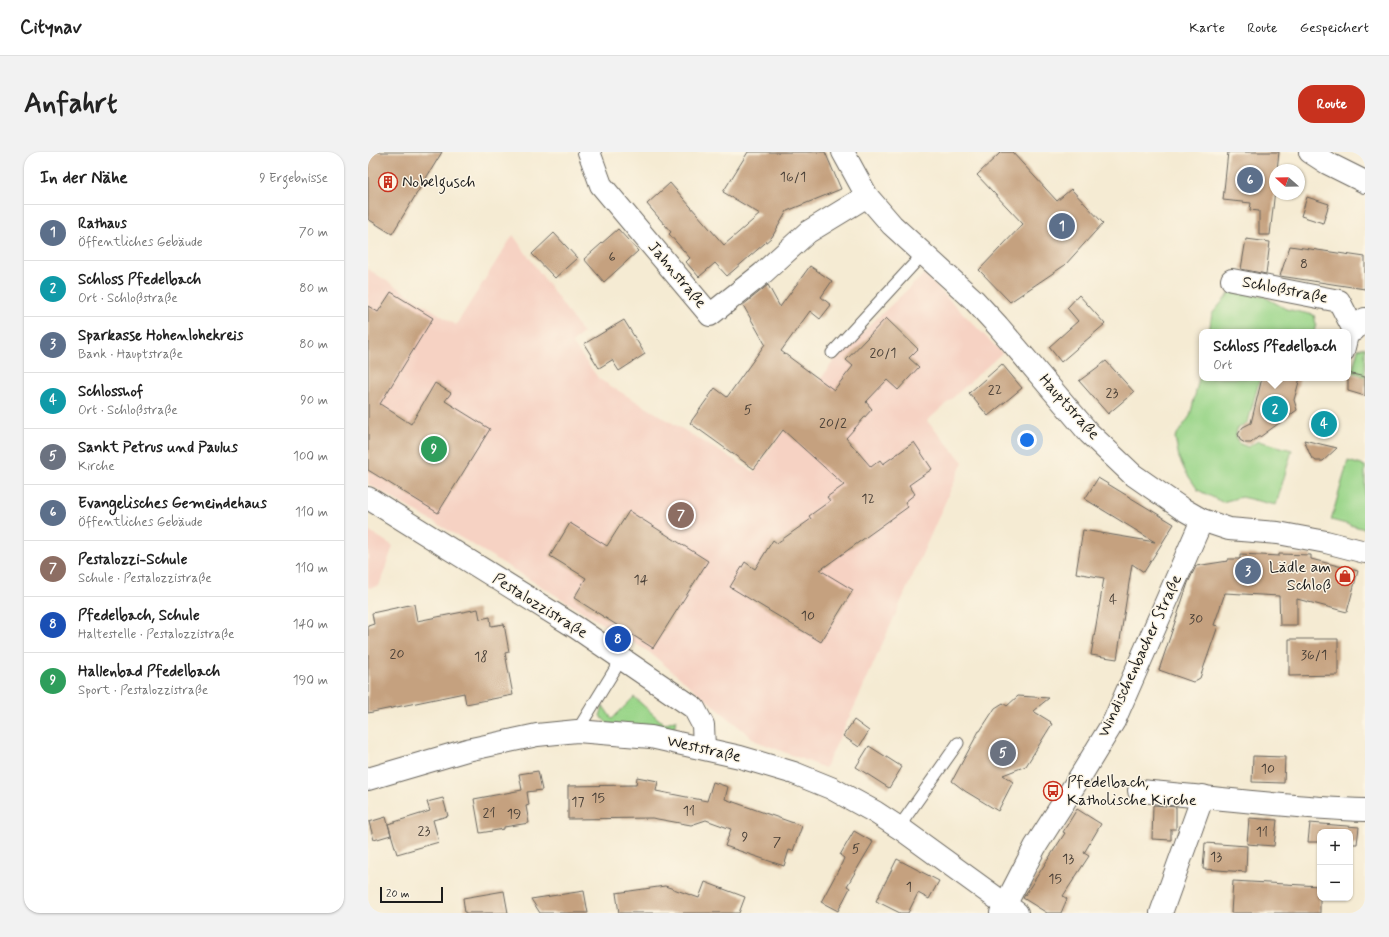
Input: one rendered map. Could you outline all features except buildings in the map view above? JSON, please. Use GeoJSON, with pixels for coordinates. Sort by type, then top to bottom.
{"type":"FeatureCollection","features":[{"type":"Feature","properties":{"kind":"street","name":"Jahnstraße"},"geometry":{"type":"LineString","coordinates":[[589,152],[601,185],[710,315],[763,273],[808,232],[867,196]]}},
{"type":"Feature","properties":{"kind":"street","name":"Hauptstraße"},"geometry":{"type":"LineString","coordinates":[[843,152],[867,196],[892,225],[974,300],[1090,433],[1132,474],[1181,508],[1202,520],[1229,529],[1278,533],[1326,542],[1365,552]]}},
{"type":"Feature","properties":{"kind":"street"},"geometry":{"type":"LineString","coordinates":[[1310,152],[1365,182]]}},
{"type":"Feature","properties":{"kind":"street","name":"Schloßstraße"},"geometry":{"type":"LineString","coordinates":[[1232,280],[1339,301],[1360,324]]}},
{"type":"Feature","properties":{"kind":"street","name":"Pestalozzistraße"},"geometry":{"type":"LineString","coordinates":[[368,498],[571,624],[694,708],[703,725],[704,748]]}},
{"type":"Feature","properties":{"kind":"street","name":"Windischenbacher Straße"},"geometry":{"type":"LineString","coordinates":[[1007,910],[1035,847],[1114,721],[1202,520]]}},
{"type":"Feature","properties":{"kind":"street","name":"Weststraße"},"geometry":{"type":"LineString","coordinates":[[368,779],[467,750],[537,735],[577,731],[651,737],[740,757],[800,775],[838,792],[899,827],[1007,910]]}},
{"type":"Feature","properties":{"kind":"street"},"geometry":{"type":"LineString","coordinates":[[1139,791],[1203,796],[1261,803],[1365,810]]}},
{"type":"Feature","properties":{"kind":"street"},"geometry":{"type":"LineString","coordinates":[[1161,913],[1203,796]]}},
{"type":"Feature","properties":{"kind":"lane"},"geometry":{"type":"LineString","coordinates":[[832,353],[923,254]]}},
{"type":"Feature","properties":{"kind":"lane"},"geometry":{"type":"LineString","coordinates":[[1351,346],[1360,324]]}},
{"type":"Feature","properties":{"kind":"lane"},"geometry":{"type":"LineString","coordinates":[[577,731],[622,658]]}},
{"type":"Feature","properties":{"kind":"lane"},"geometry":{"type":"LineString","coordinates":[[899,827],[958,743]]}},
{"type":"Feature","properties":{"kind":"shaded area"},"geometry":{"type":"Polygon","coordinates":[[[513,235],[583,333],[572,343],[599,379],[754,472],[838,355],[924,274],[1002,353],[927,421],[963,462],[857,701],[825,768],[756,741],[649,652],[475,546],[368,484],[368,269],[456,325],[513,235]]]}},
{"type":"Feature","properties":{"kind":"shaded area"},"geometry":{"type":"Polygon","coordinates":[[[368,530],[393,546],[379,586],[368,588],[368,530]]]}},
{"type":"Feature","properties":{"kind":"green space"},"geometry":{"type":"Polygon","coordinates":[[[1233,289],[1263,296],[1286,309],[1314,315],[1316,324],[1315,329],[1210,329],[1212,314],[1233,289]]]}},
{"type":"Feature","properties":{"kind":"green space"},"geometry":{"type":"Polygon","coordinates":[[[1365,347],[1365,386],[1360,385],[1362,375],[1352,372],[1358,349],[1365,347]]]}},
{"type":"Feature","properties":{"kind":"green space"},"geometry":{"type":"Polygon","coordinates":[[[1199,378],[1199,381],[1259,381],[1248,422],[1237,429],[1236,435],[1238,443],[1248,447],[1258,441],[1292,450],[1276,505],[1241,497],[1222,502],[1198,490],[1185,471],[1179,458],[1175,437],[1190,416],[1199,378]]]}},
{"type":"Feature","properties":{"kind":"green space"},"geometry":{"type":"Polygon","coordinates":[[[1348,461],[1365,466],[1365,529],[1331,520],[1348,461]]]}},
{"type":"Feature","properties":{"kind":"green space"},"geometry":{"type":"Polygon","coordinates":[[[634,697],[664,724],[677,719],[673,730],[666,733],[608,724],[600,716],[603,706],[612,719],[634,697]]]}},
{"type":"Feature","properties":{"kind":"place","name":"Evangelisches Gemeindehaus"},"geometry":{"type":"Point","coordinates":[1250,180]}},
{"type":"Feature","properties":{"kind":"place","name":"Nobelgusch"},"geometry":{"type":"Point","coordinates":[388,182]}},
{"type":"Feature","properties":{"kind":"place","name":"Rathaus"},"geometry":{"type":"Point","coordinates":[1062,226]}},
{"type":"Feature","properties":{"kind":"place","name":"Schloss Pfedelbach"},"geometry":{"type":"Point","coordinates":[1275,409]}},
{"type":"Feature","properties":{"kind":"place","name":"Schlosshof"},"geometry":{"type":"Point","coordinates":[1324,424]}},
{"type":"Feature","properties":{"kind":"place","name":"Hallenbad Pfedelbach"},"geometry":{"type":"Point","coordinates":[434,449]}},
{"type":"Feature","properties":{"kind":"place","name":"Pestalozzi-Schule"},"geometry":{"type":"Point","coordinates":[681,515]}},
{"type":"Feature","properties":{"kind":"place","name":"Sparkasse Hohenlohekreis"},"geometry":{"type":"Point","coordinates":[1248,571]}},
{"type":"Feature","properties":{"kind":"place","name":"Lädle am Schloß"},"geometry":{"type":"Point","coordinates":[1345,576]}},
{"type":"Feature","properties":{"kind":"place","name":"Pfedelbach, Schule"},"geometry":{"type":"Point","coordinates":[618,639]}},
{"type":"Feature","properties":{"kind":"place","name":"Sankt Petrus und Paulus"},"geometry":{"type":"Point","coordinates":[1003,753]}},
{"type":"Feature","properties":{"kind":"place","name":"Pfedelbach, Katholische Kirche"},"geometry":{"type":"Point","coordinates":[1053,791]}}]}
